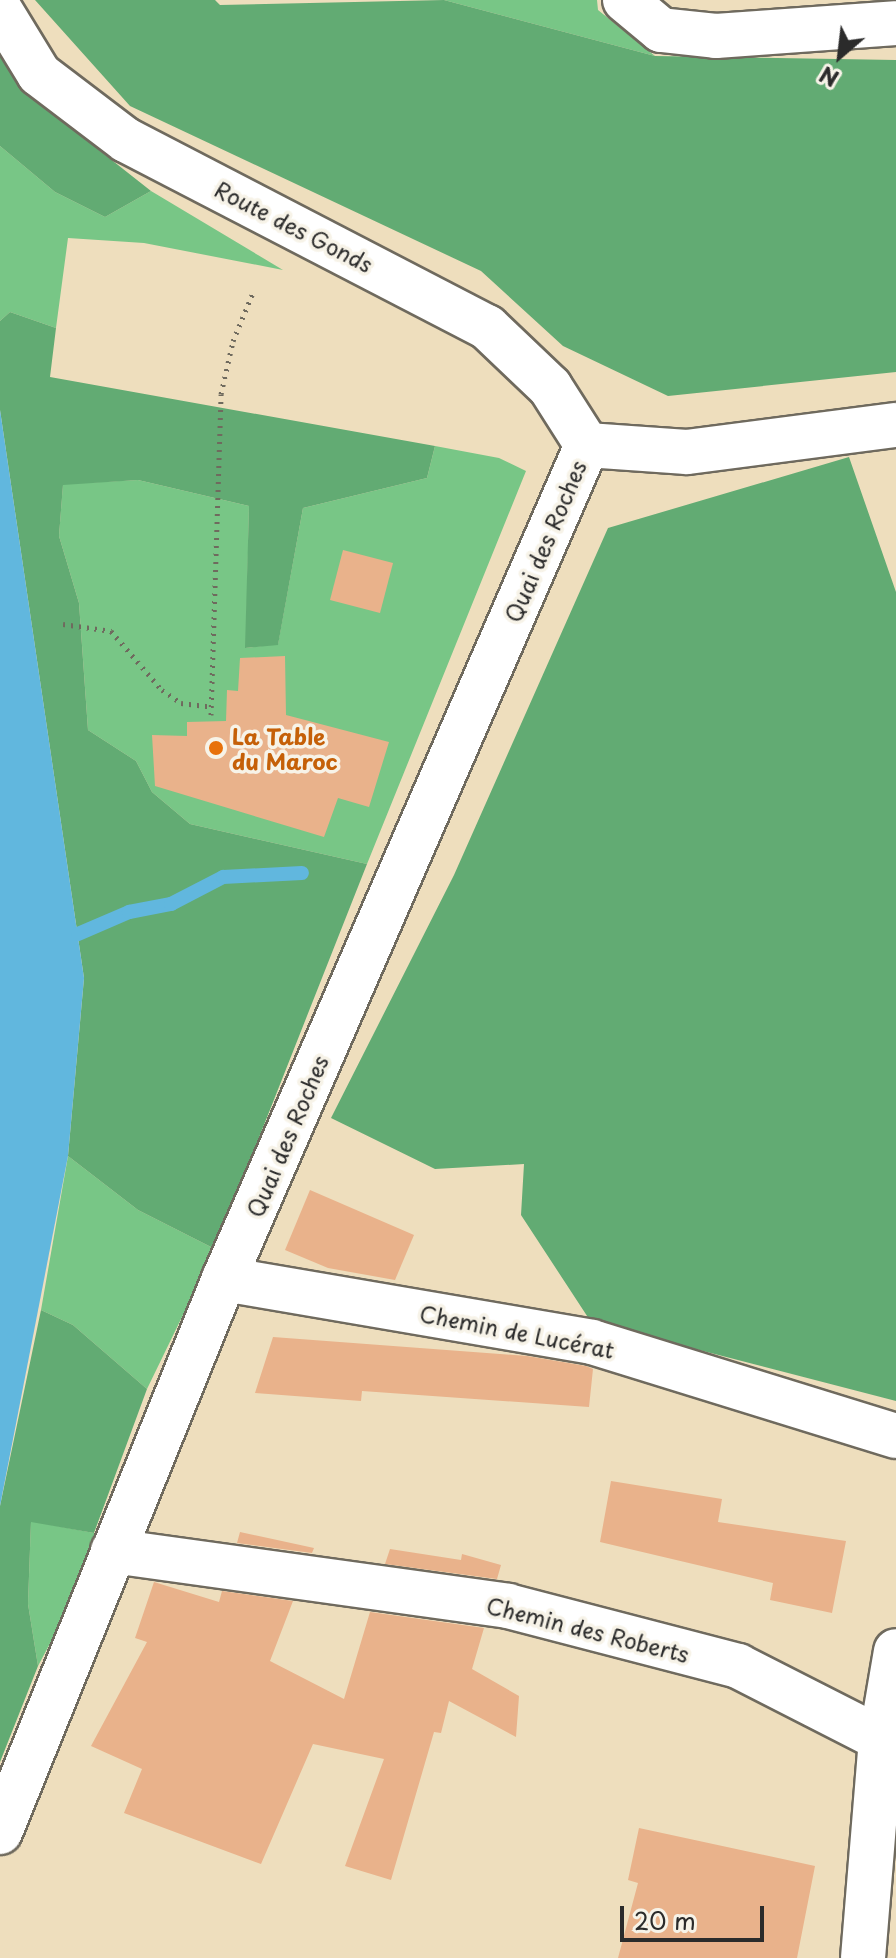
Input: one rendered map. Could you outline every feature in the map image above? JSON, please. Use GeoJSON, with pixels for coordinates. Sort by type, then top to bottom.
{"type":"FeatureCollection","features":[{"type":"Feature","properties":{"kind":"street"},"geometry":{"type":"LineString","coordinates":[[625,0],[661,30],[716,36],[896,23]]}},
{"type":"Feature","properties":{"kind":"street","name":"Route des Gonds"},"geometry":{"type":"LineString","coordinates":[[0,10],[39,74],[126,140],[487,327],[550,387],[587,445]]}},
{"type":"Feature","properties":{"kind":"street"},"geometry":{"type":"LineString","coordinates":[[587,445],[687,452],[896,425]]}},
{"type":"Feature","properties":{"kind":"street","name":"Quai des Roches"},"geometry":{"type":"LineString","coordinates":[[0,1832],[224,1279],[587,445]]}},
{"type":"Feature","properties":{"kind":"street","name":"Chemin de Lucérat"},"geometry":{"type":"LineString","coordinates":[[224,1279],[592,1342],[896,1436]]}},
{"type":"Feature","properties":{"kind":"street","name":"Chemin des Roberts"},"geometry":{"type":"LineString","coordinates":[[113,1551],[508,1606],[738,1666],[888,1748]]}},
{"type":"Feature","properties":{"kind":"street"},"geometry":{"type":"LineString","coordinates":[[863,1958],[888,1748],[896,1651]]}},
{"type":"Feature","properties":{"kind":"path"},"geometry":{"type":"LineString","coordinates":[[211,715],[221,394],[233,341],[254,290]]}},
{"type":"Feature","properties":{"kind":"path"},"geometry":{"type":"LineString","coordinates":[[63,624],[111,631],[162,690],[181,703],[212,707]]}},
{"type":"Feature","properties":{"kind":"green space"},"geometry":{"type":"Polygon","coordinates":[[[35,0],[215,0],[220,5],[444,0],[655,56],[896,60],[896,372],[668,396],[563,346],[481,271],[130,106],[35,0]]]}},
{"type":"Feature","properties":{"kind":"green space"},"geometry":{"type":"Polygon","coordinates":[[[444,0],[597,0],[598,10],[655,56],[444,0]]]}},
{"type":"Feature","properties":{"kind":"green space"},"geometry":{"type":"Polygon","coordinates":[[[0,52],[33,98],[151,191],[105,217],[55,192],[0,146],[0,52]]]}},
{"type":"Feature","properties":{"kind":"green space"},"geometry":{"type":"Polygon","coordinates":[[[0,146],[55,192],[105,217],[151,191],[283,270],[144,243],[68,238],[56,328],[10,312],[0,321],[0,146]]]}},
{"type":"Feature","properties":{"kind":"green space"},"geometry":{"type":"Polygon","coordinates":[[[10,312],[56,328],[50,377],[435,446],[427,478],[303,508],[278,645],[245,648],[249,506],[138,480],[63,485],[59,536],[79,603],[88,730],[136,761],[152,792],[190,824],[367,864],[215,1249],[138,1210],[68,1156],[84,978],[0,410],[0,321],[10,312]]]}},
{"type":"Feature","properties":{"kind":"green space"},"geometry":{"type":"Polygon","coordinates":[[[435,446],[499,458],[526,471],[367,864],[190,824],[152,792],[136,761],[88,730],[79,603],[59,536],[63,484],[138,480],[249,506],[246,648],[278,644],[303,508],[427,478],[435,446]]]}},
{"type":"Feature","properties":{"kind":"green space"},"geometry":{"type":"Polygon","coordinates":[[[849,457],[896,592],[896,1401],[591,1322],[521,1215],[524,1164],[435,1169],[331,1118],[454,875],[608,528],[849,457]]]}},
{"type":"Feature","properties":{"kind":"green space"},"geometry":{"type":"Polygon","coordinates":[[[68,1156],[138,1210],[215,1249],[147,1389],[73,1325],[41,1310],[68,1156]]]}},
{"type":"Feature","properties":{"kind":"green space"},"geometry":{"type":"Polygon","coordinates":[[[41,1310],[73,1325],[147,1389],[94,1533],[31,1522],[28,1604],[38,1666],[0,1762],[0,1506],[41,1310]]]}},
{"type":"Feature","properties":{"kind":"green space"},"geometry":{"type":"Polygon","coordinates":[[[31,1521],[94,1533],[101,1548],[38,1666],[28,1604],[31,1521]]]}},
{"type":"Feature","properties":{"kind":"water"},"geometry":{"type":"Polygon","coordinates":[[[0,410],[84,978],[68,1156],[0,1506],[0,410]]]}},
{"type":"Feature","properties":{"kind":"building"},"geometry":{"type":"Polygon","coordinates":[[[343,550],[393,563],[380,613],[330,600],[343,550]]]}},
{"type":"Feature","properties":{"kind":"building","name":"La Table du Maroc"},"geometry":{"type":"Polygon","coordinates":[[[285,656],[286,715],[389,742],[369,807],[338,798],[324,837],[155,786],[152,735],[187,736],[187,722],[226,721],[227,690],[238,691],[240,658],[285,656]]]}},
{"type":"Feature","properties":{"kind":"building"},"geometry":{"type":"Polygon","coordinates":[[[310,1190],[414,1235],[395,1280],[328,1268],[285,1250],[310,1190]]]}},
{"type":"Feature","properties":{"kind":"building"},"geometry":{"type":"Polygon","coordinates":[[[273,1337],[527,1356],[586,1366],[593,1369],[589,1407],[362,1391],[361,1401],[255,1393],[273,1337]]]}},
{"type":"Feature","properties":{"kind":"building"},"geometry":{"type":"Polygon","coordinates":[[[611,1481],[722,1499],[718,1522],[846,1541],[832,1613],[770,1600],[773,1583],[600,1542],[611,1481]]]}},
{"type":"Feature","properties":{"kind":"building"},"geometry":{"type":"Polygon","coordinates":[[[240,1532],[314,1548],[312,1553],[237,1543],[240,1532]]]}},
{"type":"Feature","properties":{"kind":"building"},"geometry":{"type":"Polygon","coordinates":[[[390,1549],[461,1560],[462,1554],[501,1565],[497,1579],[385,1564],[390,1549]]]}},
{"type":"Feature","properties":{"kind":"building"},"geometry":{"type":"Polygon","coordinates":[[[154,1582],[219,1602],[222,1591],[293,1601],[270,1661],[344,1699],[370,1612],[484,1628],[472,1669],[519,1696],[516,1737],[449,1701],[441,1733],[434,1732],[391,1880],[345,1866],[384,1759],[313,1744],[261,1864],[124,1813],[142,1769],[91,1746],[147,1642],[135,1638],[154,1582]]]}},
{"type":"Feature","properties":{"kind":"building"},"geometry":{"type":"Polygon","coordinates":[[[639,1828],[815,1866],[797,1958],[618,1958],[638,1883],[628,1880],[639,1828]]]}},
{"type":"Feature","properties":{"kind":"waterway"},"geometry":{"type":"LineString","coordinates":[[78,934],[129,912],[171,904],[223,877],[302,873]]}},
{"type":"Feature","properties":{"kind":"place","name":"La Table du Maroc"},"geometry":{"type":"Point","coordinates":[216,748]}}]}
